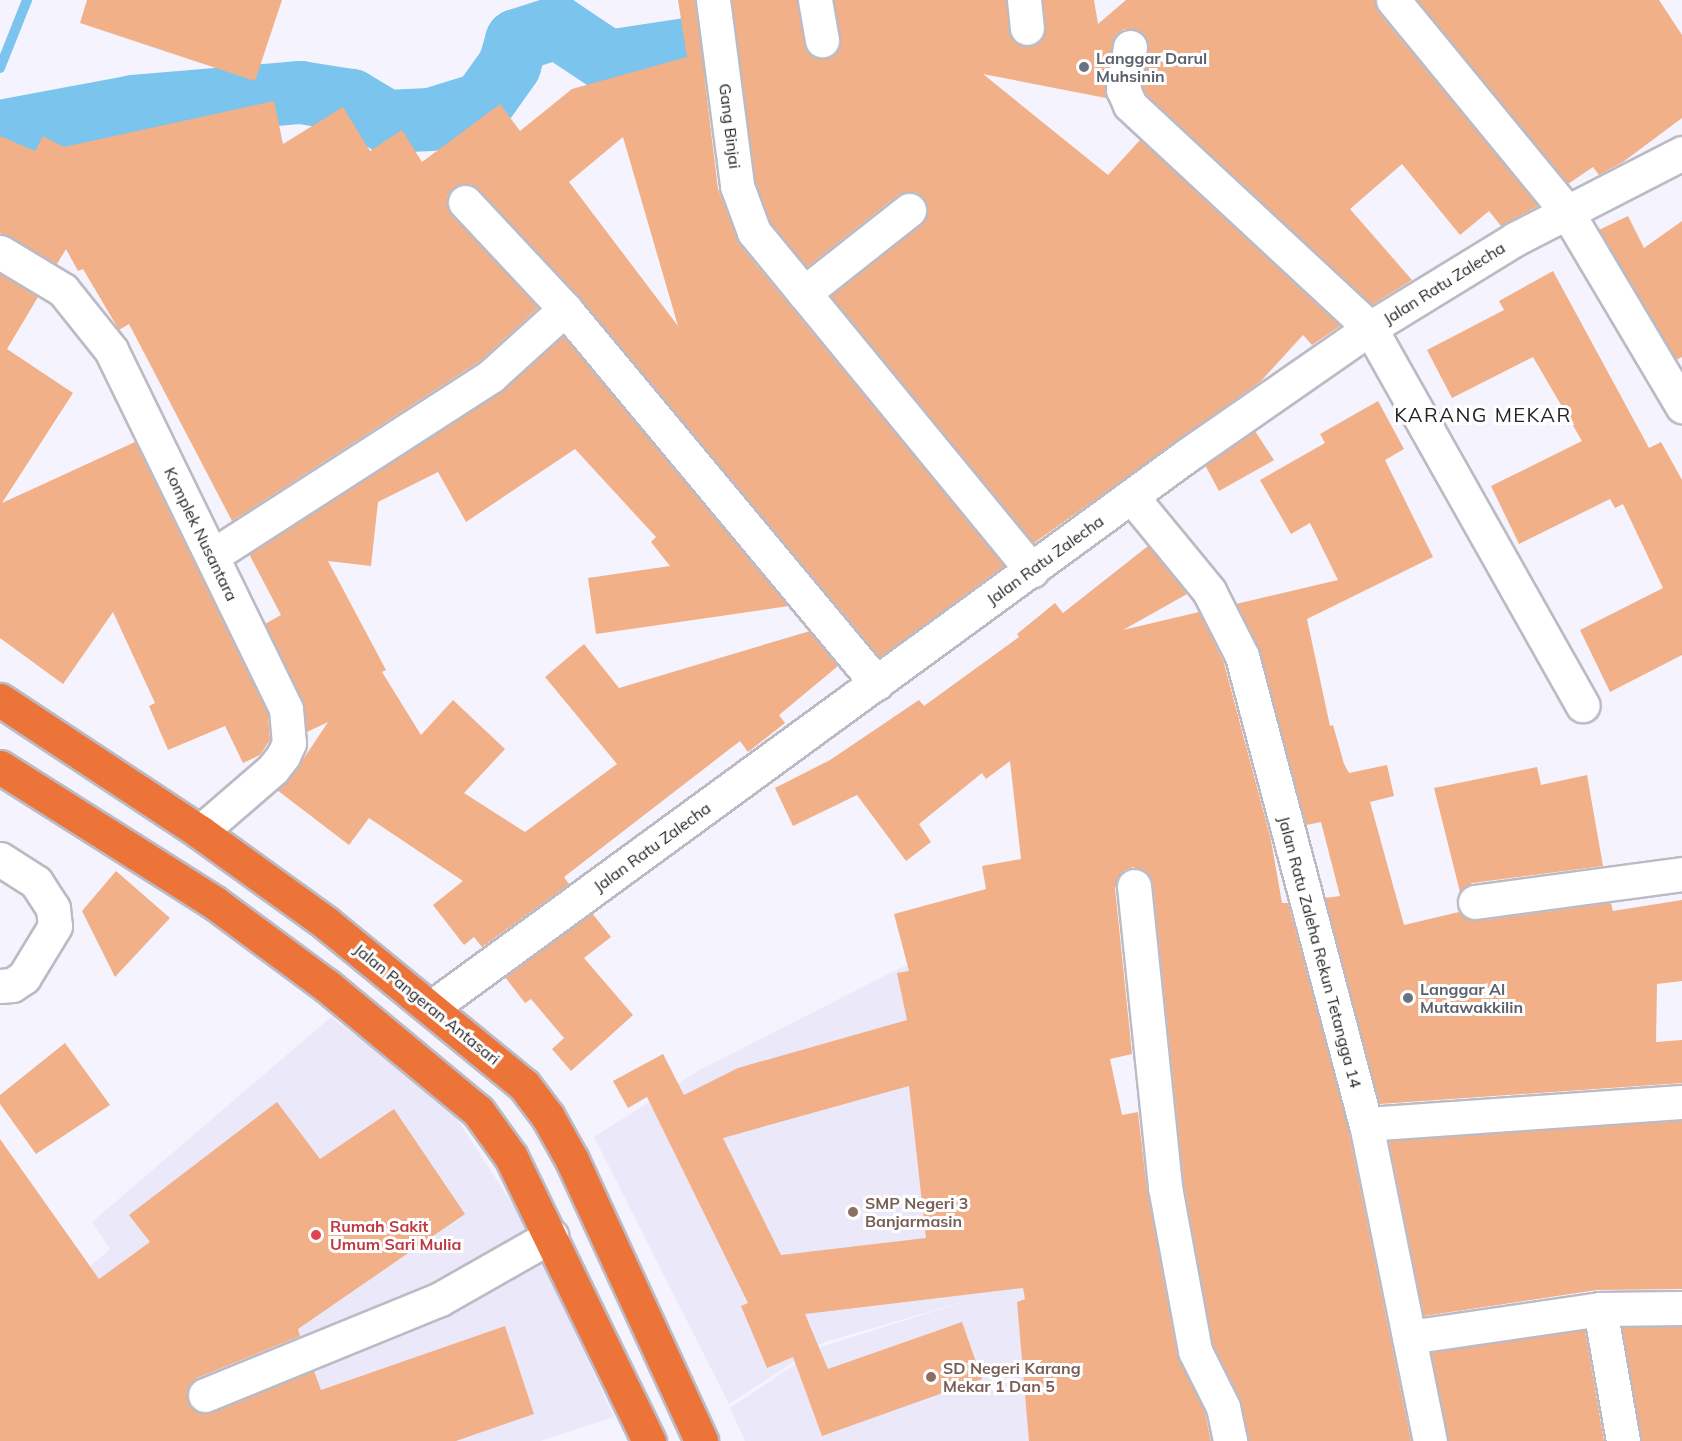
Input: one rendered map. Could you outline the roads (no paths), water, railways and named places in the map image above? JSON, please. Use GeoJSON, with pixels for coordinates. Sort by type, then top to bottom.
{"type":"FeatureCollection","features":[{"type":"Feature","properties":{"kind":"highway","name":"Jalan Pangeran Antasari"},"geometry":{"type":"LineString","coordinates":[[0,700],[200,832],[326,922],[432,1006],[524,1085],[549,1118],[572,1160],[701,1441]]}},
{"type":"Feature","properties":{"kind":"highway"},"geometry":{"type":"LineString","coordinates":[[0,767],[215,903],[299,964],[478,1111],[511,1157],[551,1236],[642,1439]]}},
{"type":"Feature","properties":{"kind":"highway"},"geometry":{"type":"LineString","coordinates":[[299,964],[326,922]]}},
{"type":"Feature","properties":{"kind":"street","name":"Gang Binjai"},"geometry":{"type":"LineString","coordinates":[[713,0],[737,186],[746,215],[765,247],[1032,570]]}},
{"type":"Feature","properties":{"kind":"street"},"geometry":{"type":"LineString","coordinates":[[815,0],[822,40]]}},
{"type":"Feature","properties":{"kind":"street"},"geometry":{"type":"LineString","coordinates":[[1393,0],[1567,212],[1682,406]]}},
{"type":"Feature","properties":{"kind":"street"},"geometry":{"type":"LineString","coordinates":[[1130,47],[1123,90],[1130,105],[1370,328],[1582,705]]}},
{"type":"Feature","properties":{"kind":"street","name":"Jalan Ratu Zalecha"},"geometry":{"type":"LineString","coordinates":[[432,1006],[1131,496],[1370,328],[1515,239],[1682,153]]}},
{"type":"Feature","properties":{"kind":"street"},"geometry":{"type":"LineString","coordinates":[[465,202],[565,309],[877,683]]}},
{"type":"Feature","properties":{"kind":"street"},"geometry":{"type":"LineString","coordinates":[[804,293],[909,210]]}},
{"type":"Feature","properties":{"kind":"street","name":"Komplek Nusantara"},"geometry":{"type":"LineString","coordinates":[[0,252],[63,290],[111,350],[286,709],[289,743],[273,769],[200,832]]}},
{"type":"Feature","properties":{"kind":"street"},"geometry":{"type":"LineString","coordinates":[[212,556],[491,376],[565,309]]}},
{"type":"Feature","properties":{"kind":"street","name":"Jalan Ratu Zaleha Rekun Tetangga 14"},"geometry":{"type":"LineString","coordinates":[[1131,496],[1209,591],[1242,656],[1366,1124],[1430,1441]]}},
{"type":"Feature","properties":{"kind":"street"},"geometry":{"type":"LineString","coordinates":[[0,859],[36,882],[47,896],[55,926],[24,977],[12,985],[0,986]]}},
{"type":"Feature","properties":{"kind":"street"},"geometry":{"type":"LineString","coordinates":[[1475,902],[1682,874]]}},
{"type":"Feature","properties":{"kind":"street"},"geometry":{"type":"LineString","coordinates":[[1134,886],[1165,1187],[1195,1351],[1223,1407],[1230,1441]]}},
{"type":"Feature","properties":{"kind":"street"},"geometry":{"type":"LineString","coordinates":[[1366,1124],[1682,1102]]}},
{"type":"Feature","properties":{"kind":"street"},"geometry":{"type":"LineString","coordinates":[[205,1395],[440,1299],[551,1236]]}},
{"type":"Feature","properties":{"kind":"street"},"geometry":{"type":"LineString","coordinates":[[1409,1337],[1600,1309],[1682,1308]]}},
{"type":"Feature","properties":{"kind":"street"},"geometry":{"type":"LineString","coordinates":[[1600,1309],[1623,1441]]}},
{"type":"Feature","properties":{"kind":"waterway"},"geometry":{"type":"LineString","coordinates":[[0,68],[27,0]]}},
{"type":"Feature","properties":{"kind":"waterway"},"geometry":{"type":"LineString","coordinates":[[0,131],[133,106],[300,92],[351,100],[386,121],[430,119],[482,103],[509,65],[516,40],[557,27],[608,61],[732,42],[778,42],[893,75]]}},
{"type":"Feature","properties":{"kind":"place","name":"Langgar Darul Muhsinin"},"geometry":{"type":"Point","coordinates":[1084,67]}},
{"type":"Feature","properties":{"kind":"place","name":"Langgar Al Mutawakkilin"},"geometry":{"type":"Point","coordinates":[1408,998]}},
{"type":"Feature","properties":{"kind":"place","name":"SMP Negeri 3 Banjarmasin"},"geometry":{"type":"Point","coordinates":[853,1212]}},
{"type":"Feature","properties":{"kind":"place","name":"Rumah Sakit Umum Sari Mulia"},"geometry":{"type":"Point","coordinates":[316,1235]}},
{"type":"Feature","properties":{"kind":"place","name":"SD Negeri Karang Mekar 1 Dan 5"},"geometry":{"type":"Point","coordinates":[931,1377]}},
{"type":"Feature","properties":{"kind":"district","name":"KARANG MEKAR"},"geometry":{"type":"Point","coordinates":[1483,414]}}]}
